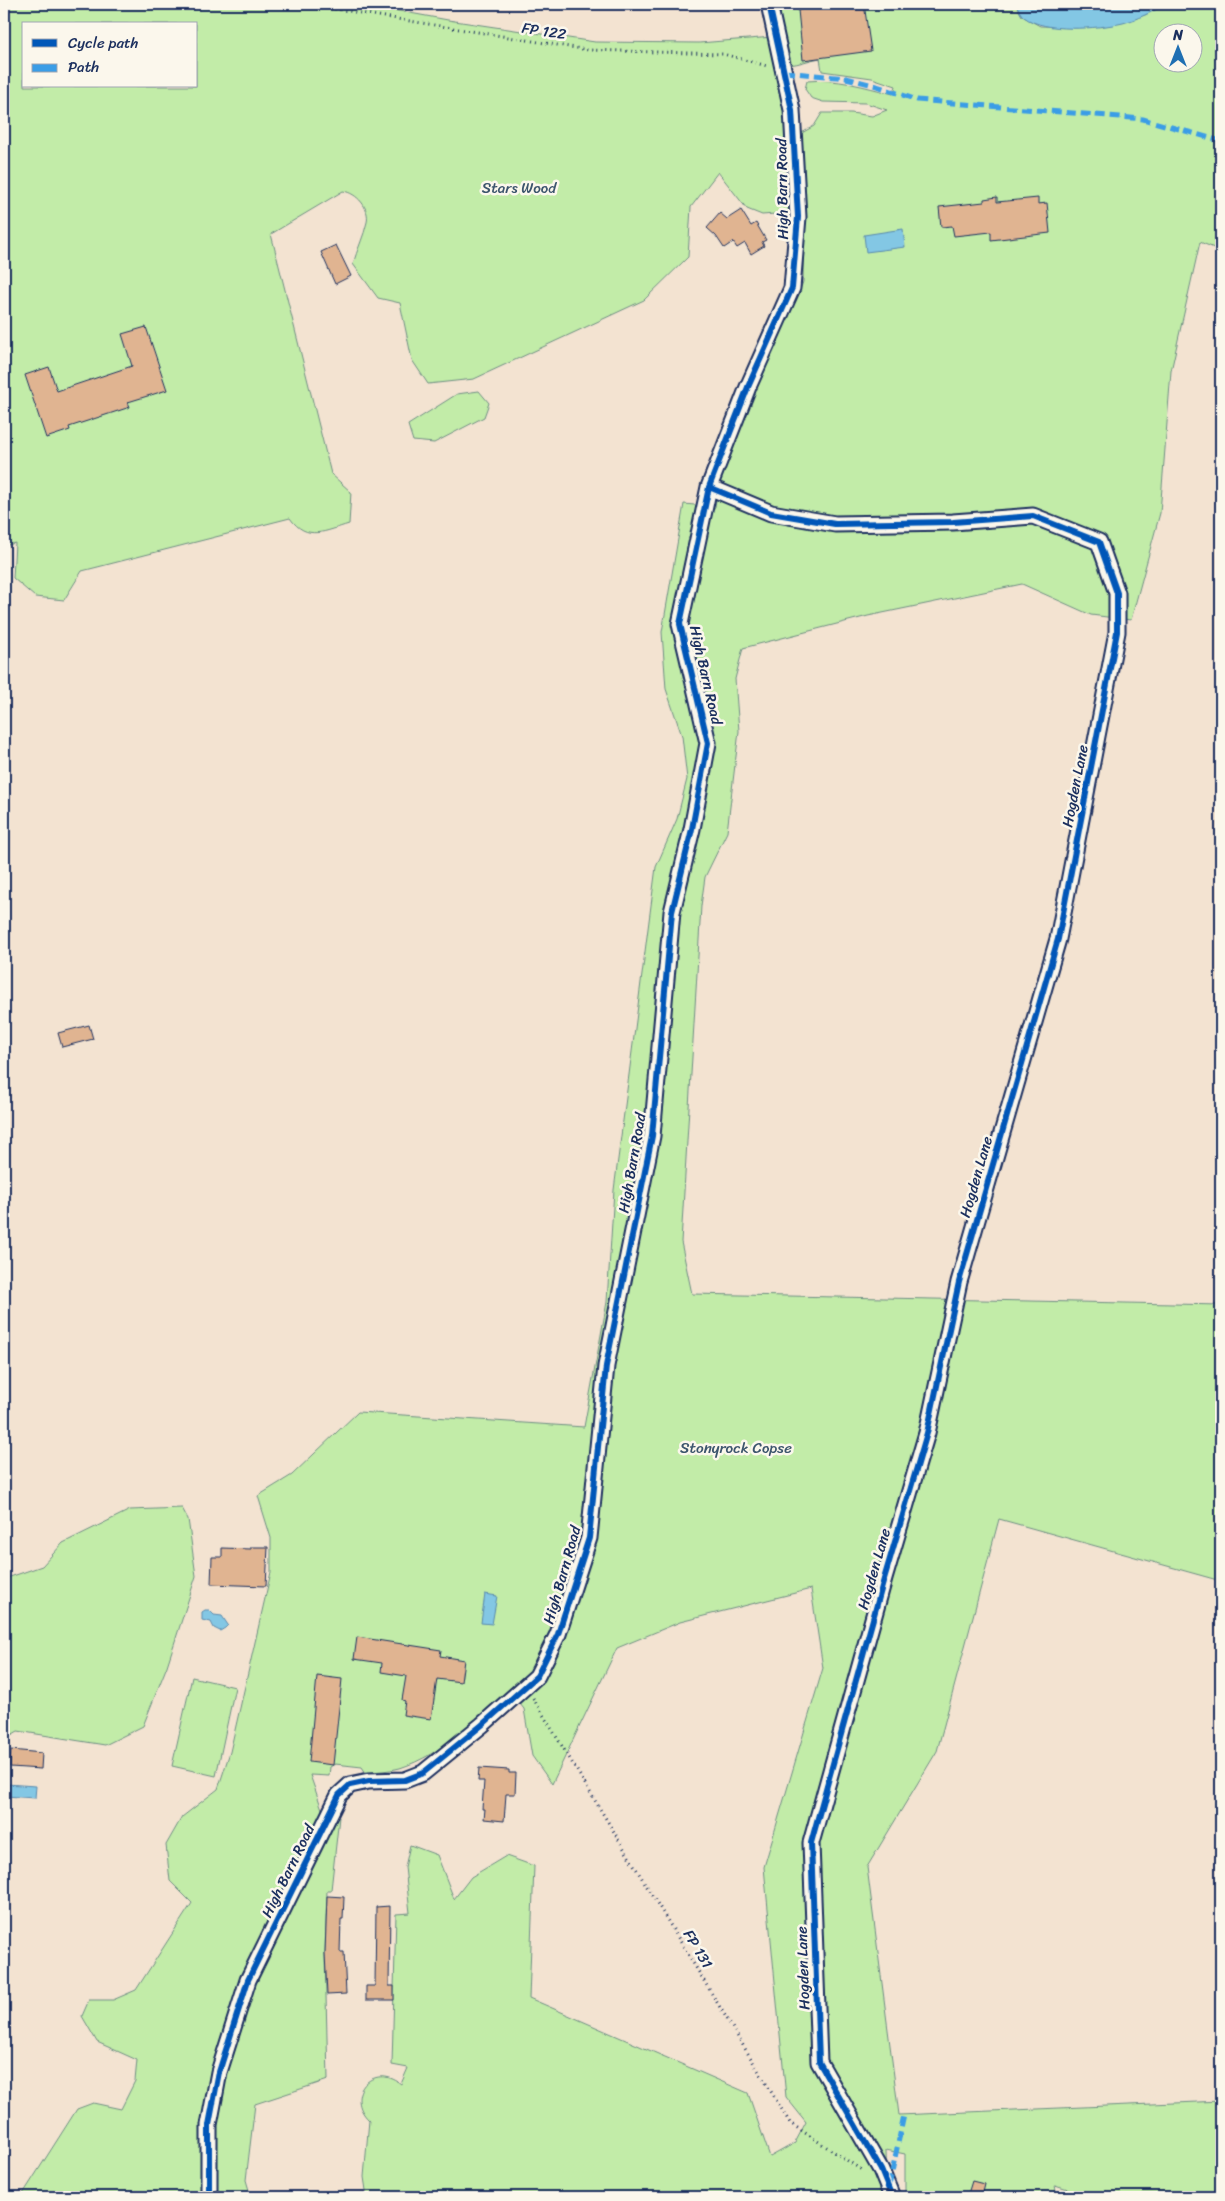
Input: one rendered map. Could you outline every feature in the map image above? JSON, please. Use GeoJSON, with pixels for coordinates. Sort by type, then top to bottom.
{"type":"FeatureCollection","features":[{"type":"Feature","properties":{"kind":"street","name":"High Barn Road"},"geometry":{"type":"LineString","coordinates":[[209,2197],[208,2125],[220,2072],[248,1980],[340,1794],[350,1785],[369,1781],[405,1780],[423,1773],[482,1725],[536,1676],[558,1634],[589,1538],[606,1366],[652,1136],[672,912],[692,829],[708,742],[680,624],[709,487],[748,387],[792,288],[798,217],[792,110],[769,4]]}},
{"type":"Feature","properties":{"kind":"street","name":"Hogden Lane"},"geometry":{"type":"LineString","coordinates":[[709,487],[771,513],[835,524],[953,522],[1033,516],[1100,542],[1117,593],[1117,632],[1058,939],[959,1282],[927,1432],[884,1579],[812,1843],[819,2062],[881,2170],[892,2197]]}},
{"type":"Feature","properties":{"kind":"green space","name":"Stars Wood"},"geometry":{"type":"Polygon","coordinates":[[[4,4],[361,4],[448,20],[595,42],[699,43],[773,37],[785,91],[790,188],[788,213],[762,215],[747,209],[718,172],[691,207],[688,257],[644,300],[474,379],[428,384],[412,360],[400,303],[378,298],[353,264],[367,222],[366,212],[358,198],[343,191],[271,234],[331,474],[351,492],[349,524],[317,533],[303,530],[290,518],[82,571],[64,600],[35,597],[13,578],[15,543],[4,546],[4,4]]]}},
{"type":"Feature","properties":{"kind":"green space","name":"Stonyrock Copse"},"geometry":{"type":"Polygon","coordinates":[[[808,4],[1016,4],[1022,16],[1040,26],[1070,27],[1100,26],[1145,15],[1166,4],[1221,4],[1221,251],[1200,242],[1171,371],[1160,513],[1131,620],[1091,615],[1022,584],[868,616],[743,648],[735,679],[739,731],[727,832],[705,877],[701,906],[681,1242],[692,1294],[1221,1305],[1221,1581],[999,1519],[937,1751],[867,1867],[899,2115],[1221,2101],[1221,2197],[1094,2197],[1055,2185],[1057,2197],[905,2197],[905,2154],[886,2150],[887,2197],[367,2197],[364,2177],[369,2120],[362,2110],[359,2101],[360,2092],[365,2084],[372,2079],[381,2077],[391,2078],[401,2084],[408,2068],[392,2065],[396,1914],[410,1913],[405,1867],[410,1845],[437,1855],[454,1899],[471,1877],[506,1856],[534,1866],[529,1998],[748,2093],[770,2157],[795,2143],[806,2122],[786,2097],[764,1867],[823,1668],[811,1589],[680,1622],[617,1648],[552,1784],[532,1756],[524,1709],[509,1690],[459,1735],[416,1762],[396,1769],[366,1773],[362,1767],[335,1764],[330,1767],[329,1776],[310,1775],[323,1812],[287,1890],[243,1972],[212,2083],[203,2197],[21,2197],[77,2109],[93,2103],[121,2109],[135,2081],[137,2060],[97,2042],[82,2016],[89,2000],[113,2000],[136,1990],[192,1903],[170,1881],[166,1845],[182,1817],[218,1789],[230,1752],[271,1572],[271,1538],[258,1496],[292,1475],[358,1412],[584,1427],[607,1302],[614,1190],[656,867],[677,819],[687,779],[682,736],[666,689],[662,632],[684,504],[715,507],[719,477],[769,352],[803,282],[804,220],[800,134],[814,126],[822,113],[851,113],[872,116],[887,110],[866,103],[823,102],[811,98],[805,89],[807,81],[840,82],[893,94],[896,86],[872,78],[822,71],[820,58],[789,65],[779,16],[782,9],[792,5],[798,10],[808,8],[808,4]]]}},
{"type":"Feature","properties":{"kind":"green space"},"geometry":{"type":"Polygon","coordinates":[[[479,391],[489,403],[484,417],[434,443],[413,441],[408,425],[457,394],[479,391]]]}},
{"type":"Feature","properties":{"kind":"green space"},"geometry":{"type":"Polygon","coordinates":[[[182,1508],[188,1519],[196,1576],[167,1666],[143,1726],[105,1745],[18,1731],[4,1739],[4,1579],[42,1566],[63,1543],[130,1510],[182,1508]]]}},
{"type":"Feature","properties":{"kind":"green space"},"geometry":{"type":"Polygon","coordinates":[[[192,1677],[235,1687],[216,1776],[172,1766],[192,1677]]]}},
{"type":"Feature","properties":{"kind":"green space"},"geometry":{"type":"Polygon","coordinates":[[[339,1817],[331,1890],[327,1890],[325,1953],[328,2080],[255,2104],[246,2180],[251,2197],[216,2197],[215,2124],[226,2076],[254,1983],[297,1898],[332,1822],[339,1817]]]}},
{"type":"Feature","properties":{"kind":"water"},"geometry":{"type":"Polygon","coordinates":[[[1016,4],[1166,4],[1145,15],[1123,23],[1100,27],[1058,28],[1033,22],[1023,16],[1016,4]]]}},
{"type":"Feature","properties":{"kind":"water"},"geometry":{"type":"Polygon","coordinates":[[[903,229],[905,247],[866,252],[864,235],[903,229]]]}},
{"type":"Feature","properties":{"kind":"water"},"geometry":{"type":"Polygon","coordinates":[[[485,1594],[497,1596],[492,1624],[481,1623],[485,1594]]]}},
{"type":"Feature","properties":{"kind":"water"},"geometry":{"type":"Polygon","coordinates":[[[209,1610],[214,1615],[222,1616],[228,1625],[220,1631],[214,1628],[211,1622],[202,1620],[202,1612],[209,1610]]]}},
{"type":"Feature","properties":{"kind":"water"},"geometry":{"type":"Polygon","coordinates":[[[6,1784],[36,1786],[35,1798],[5,1796],[6,1784]]]}},
{"type":"Feature","properties":{"kind":"building"},"geometry":{"type":"Polygon","coordinates":[[[843,4],[864,4],[871,51],[803,60],[798,10],[843,4]]]}},
{"type":"Feature","properties":{"kind":"building"},"geometry":{"type":"Polygon","coordinates":[[[997,197],[997,202],[1038,198],[1038,204],[1047,203],[1050,233],[991,240],[991,232],[954,236],[952,226],[941,227],[939,207],[984,202],[984,199],[997,197]]]}},
{"type":"Feature","properties":{"kind":"building"},"geometry":{"type":"Polygon","coordinates":[[[741,210],[751,226],[756,223],[766,240],[762,242],[764,246],[751,254],[745,243],[737,248],[733,242],[724,248],[716,236],[707,228],[720,213],[727,219],[741,210]]]}},
{"type":"Feature","properties":{"kind":"building"},"geometry":{"type":"Polygon","coordinates":[[[336,245],[351,276],[335,284],[321,252],[336,245]]]}},
{"type":"Feature","properties":{"kind":"building"},"geometry":{"type":"Polygon","coordinates":[[[146,327],[167,390],[128,402],[130,407],[69,427],[70,430],[46,438],[25,375],[49,367],[57,391],[132,366],[122,334],[146,327]]]}},
{"type":"Feature","properties":{"kind":"building"},"geometry":{"type":"Polygon","coordinates":[[[89,1025],[93,1039],[62,1047],[58,1033],[89,1025]]]}},
{"type":"Feature","properties":{"kind":"building"},"geometry":{"type":"Polygon","coordinates":[[[251,1547],[268,1547],[266,1586],[211,1584],[212,1557],[222,1557],[222,1548],[251,1549],[251,1547]]]}},
{"type":"Feature","properties":{"kind":"building"},"geometry":{"type":"Polygon","coordinates":[[[357,1637],[441,1650],[440,1656],[464,1660],[461,1682],[437,1679],[431,1719],[403,1715],[405,1701],[402,1700],[406,1676],[381,1672],[382,1663],[354,1659],[357,1637]]]}},
{"type":"Feature","properties":{"kind":"building"},"geometry":{"type":"Polygon","coordinates":[[[317,1676],[342,1679],[333,1765],[309,1762],[317,1676]]]}},
{"type":"Feature","properties":{"kind":"building"},"geometry":{"type":"Polygon","coordinates":[[[11,1750],[42,1753],[41,1769],[10,1767],[11,1750]]]}},
{"type":"Feature","properties":{"kind":"building"},"geometry":{"type":"Polygon","coordinates":[[[479,1768],[509,1770],[509,1773],[516,1773],[515,1794],[506,1794],[504,1821],[484,1819],[485,1809],[482,1809],[484,1781],[478,1781],[479,1768]]]}},
{"type":"Feature","properties":{"kind":"building"},"geometry":{"type":"Polygon","coordinates":[[[327,1896],[344,1897],[340,1952],[344,1952],[346,1994],[327,1995],[325,1953],[327,1896]]]}},
{"type":"Feature","properties":{"kind":"building"},"geometry":{"type":"Polygon","coordinates":[[[390,1906],[389,1986],[394,1986],[394,2000],[366,2000],[366,1986],[375,1986],[376,1907],[390,1906]]]}},
{"type":"Feature","properties":{"kind":"building"},"geometry":{"type":"Polygon","coordinates":[[[972,2181],[984,2184],[981,2197],[967,2197],[972,2181]]]}},
{"type":"Feature","properties":{"kind":"marked path"},"geometry":{"type":"LineString","coordinates":[[785,72],[846,78],[877,86],[917,100],[1143,119],[1221,141]]}},
{"type":"Feature","properties":{"kind":"marked path"},"geometry":{"type":"LineString","coordinates":[[889,2186],[904,2115]]}},
{"type":"Feature","properties":{"kind":"cycle path"},"geometry":{"type":"LineString","coordinates":[[209,2197],[209,2125],[219,2072],[248,1980],[339,1795],[350,1785],[369,1781],[405,1780],[423,1773],[482,1725],[537,1676],[558,1634],[589,1538],[606,1366],[652,1136],[672,912],[692,829],[708,743],[680,624],[709,487],[748,387],[792,288],[798,217],[792,110],[769,4]]}},
{"type":"Feature","properties":{"kind":"cycle path"},"geometry":{"type":"LineString","coordinates":[[709,487],[771,513],[835,524],[953,522],[1033,516],[1099,542],[1117,593],[1117,632],[1058,939],[959,1282],[927,1433],[884,1579],[811,1843],[819,2062],[881,2170],[892,2197]]}}]}
